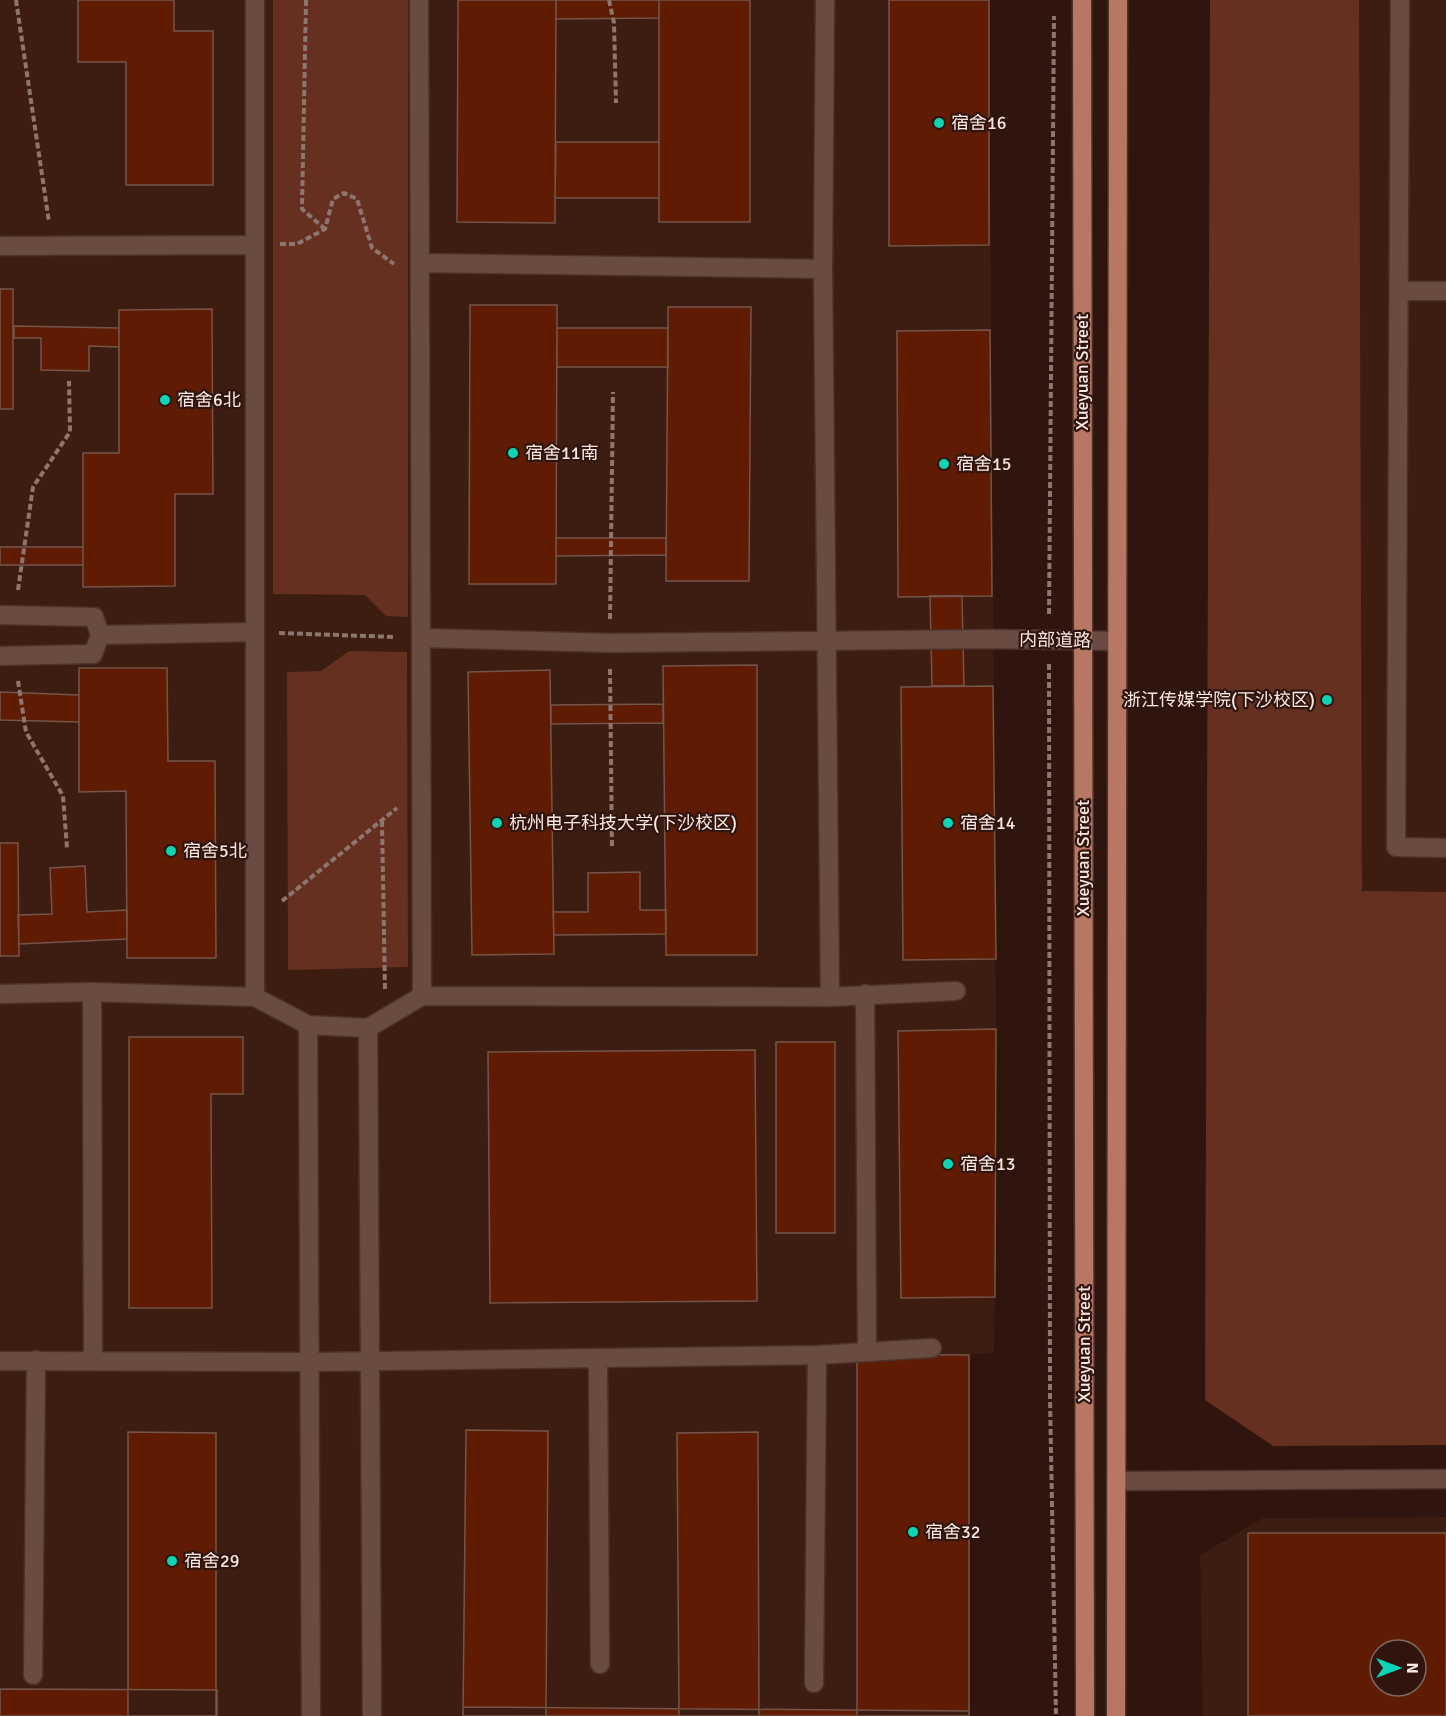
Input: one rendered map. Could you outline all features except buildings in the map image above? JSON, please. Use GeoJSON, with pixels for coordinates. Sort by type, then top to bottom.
{"type":"FeatureCollection","features":[{"type":"Feature","properties":{"kind":"main road","name":"Xueyuan Street"},"geometry":{"type":"LineString","coordinates":[[1082,0],[1085,1716]]}},
{"type":"Feature","properties":{"kind":"main road","name":"Xueyuan Street"},"geometry":{"type":"LineString","coordinates":[[1116,1716],[1118,0]]}},
{"type":"Feature","properties":{"kind":"street"},"geometry":{"type":"LineString","coordinates":[[255,0],[253,245],[255,997]]}},
{"type":"Feature","properties":{"kind":"street"},"geometry":{"type":"LineString","coordinates":[[419,0],[423,996]]}},
{"type":"Feature","properties":{"kind":"street"},"geometry":{"type":"LineString","coordinates":[[825,0],[823,269],[830,997]]}},
{"type":"Feature","properties":{"kind":"street"},"geometry":{"type":"LineString","coordinates":[[1400,0],[1396,848],[1446,848]]}},
{"type":"Feature","properties":{"kind":"street"},"geometry":{"type":"LineString","coordinates":[[0,246],[253,245]]}},
{"type":"Feature","properties":{"kind":"street"},"geometry":{"type":"LineString","coordinates":[[420,263],[823,269]]}},
{"type":"Feature","properties":{"kind":"street"},"geometry":{"type":"LineString","coordinates":[[1400,291],[1446,291]]}},
{"type":"Feature","properties":{"kind":"street"},"geometry":{"type":"LineString","coordinates":[[0,615],[94,616],[100,635],[93,654],[0,656]]}},
{"type":"Feature","properties":{"kind":"street"},"geometry":{"type":"LineString","coordinates":[[100,635],[255,632]]}},
{"type":"Feature","properties":{"kind":"street","name":"内部道路"},"geometry":{"type":"LineString","coordinates":[[423,638],[610,643],[993,639],[1117,641]]}},
{"type":"Feature","properties":{"kind":"street"},"geometry":{"type":"LineString","coordinates":[[0,994],[92,992],[255,997],[308,1025],[368,1028],[423,996],[830,997],[956,991]]}},
{"type":"Feature","properties":{"kind":"street"},"geometry":{"type":"LineString","coordinates":[[92,992],[93,1359]]}},
{"type":"Feature","properties":{"kind":"street"},"geometry":{"type":"LineString","coordinates":[[866,994],[867,1350]]}},
{"type":"Feature","properties":{"kind":"street"},"geometry":{"type":"LineString","coordinates":[[308,1025],[311,1716]]}},
{"type":"Feature","properties":{"kind":"street"},"geometry":{"type":"LineString","coordinates":[[368,1028],[372,1716]]}},
{"type":"Feature","properties":{"kind":"street"},"geometry":{"type":"LineString","coordinates":[[0,1361],[93,1359],[310,1362],[817,1355],[867,1350],[932,1348]]}},
{"type":"Feature","properties":{"kind":"street"},"geometry":{"type":"LineString","coordinates":[[814,1683],[817,1355]]}},
{"type":"Feature","properties":{"kind":"street"},"geometry":{"type":"LineString","coordinates":[[598,1358],[600,1664]]}},
{"type":"Feature","properties":{"kind":"street"},"geometry":{"type":"LineString","coordinates":[[33,1675],[36,1360]]}},
{"type":"Feature","properties":{"kind":"street"},"geometry":{"type":"LineString","coordinates":[[1117,1481],[1446,1479]]}},
{"type":"Feature","properties":{"kind":"path"},"geometry":{"type":"LineString","coordinates":[[16,0],[53,246]]}},
{"type":"Feature","properties":{"kind":"path"},"geometry":{"type":"LineString","coordinates":[[306,0],[302,209],[326,229]]}},
{"type":"Feature","properties":{"kind":"path"},"geometry":{"type":"LineString","coordinates":[[609,0],[614,23],[616,103]]}},
{"type":"Feature","properties":{"kind":"path"},"geometry":{"type":"LineString","coordinates":[[1054,12],[1049,640],[1050,1399],[1056,1716]]}},
{"type":"Feature","properties":{"kind":"path"},"geometry":{"type":"LineString","coordinates":[[253,245],[297,244],[326,229],[333,200],[344,193],[357,200],[372,248],[392,264],[420,263]]}},
{"type":"Feature","properties":{"kind":"path"},"geometry":{"type":"LineString","coordinates":[[255,632],[423,638]]}},
{"type":"Feature","properties":{"kind":"path"},"geometry":{"type":"LineString","coordinates":[[256,922],[421,789]]}},
{"type":"Feature","properties":{"kind":"path"},"geometry":{"type":"LineString","coordinates":[[382,820],[385,1018]]}},
{"type":"Feature","properties":{"kind":"shaded area","name":"杭州电子科技大学(下沙校区)"},"geometry":{"type":"Polygon","coordinates":[[[0,0],[989,0],[996,1029],[995,1297],[994,1353],[969,1355],[969,1716],[0,1716],[0,0]]]}},
{"type":"Feature","properties":{"kind":"shaded area"},"geometry":{"type":"Polygon","coordinates":[[[273,0],[408,0],[408,617],[386,616],[365,595],[273,594],[273,0]]]}},
{"type":"Feature","properties":{"kind":"shaded area","name":"浙江传媒学院(下沙校区)"},"geometry":{"type":"Polygon","coordinates":[[[1210,0],[1446,0],[1446,1445],[1273,1446],[1205,1400],[1210,0]]]}},
{"type":"Feature","properties":{"kind":"shaded area","name":"浙江传媒学院(下沙校区)"},"geometry":{"type":"Polygon","coordinates":[[[1210,0],[1359,0],[1362,891],[1446,892],[1446,1445],[1273,1446],[1205,1400],[1210,0]]]}},
{"type":"Feature","properties":{"kind":"shaded area"},"geometry":{"type":"Polygon","coordinates":[[[349,651],[407,652],[408,967],[288,970],[287,672],[321,671],[349,651]]]}},
{"type":"Feature","properties":{"kind":"shaded area"},"geometry":{"type":"Polygon","coordinates":[[[1446,1517],[1446,1716],[1203,1716],[1200,1555],[1263,1518],[1446,1517]]]}},
{"type":"Feature","properties":{"kind":"place","name":"宿舍16"},"geometry":{"type":"Point","coordinates":[939,123]}},
{"type":"Feature","properties":{"kind":"place","name":"宿舍6北"},"geometry":{"type":"Point","coordinates":[165,400]}},
{"type":"Feature","properties":{"kind":"place","name":"宿舍11南"},"geometry":{"type":"Point","coordinates":[513,453]}},
{"type":"Feature","properties":{"kind":"place","name":"宿舍15"},"geometry":{"type":"Point","coordinates":[944,464]}},
{"type":"Feature","properties":{"kind":"place","name":"浙江传媒学院(下沙校区)"},"geometry":{"type":"Point","coordinates":[1327,700]}},
{"type":"Feature","properties":{"kind":"place","name":"杭州电子科技大学(下沙校区)"},"geometry":{"type":"Point","coordinates":[497,823]}},
{"type":"Feature","properties":{"kind":"place","name":"宿舍14"},"geometry":{"type":"Point","coordinates":[948,823]}},
{"type":"Feature","properties":{"kind":"place","name":"宿舍5北"},"geometry":{"type":"Point","coordinates":[171,851]}},
{"type":"Feature","properties":{"kind":"place","name":"宿舍13"},"geometry":{"type":"Point","coordinates":[948,1164]}},
{"type":"Feature","properties":{"kind":"place","name":"宿舍32"},"geometry":{"type":"Point","coordinates":[913,1532]}},
{"type":"Feature","properties":{"kind":"place","name":"宿舍29"},"geometry":{"type":"Point","coordinates":[172,1561]}}]}
